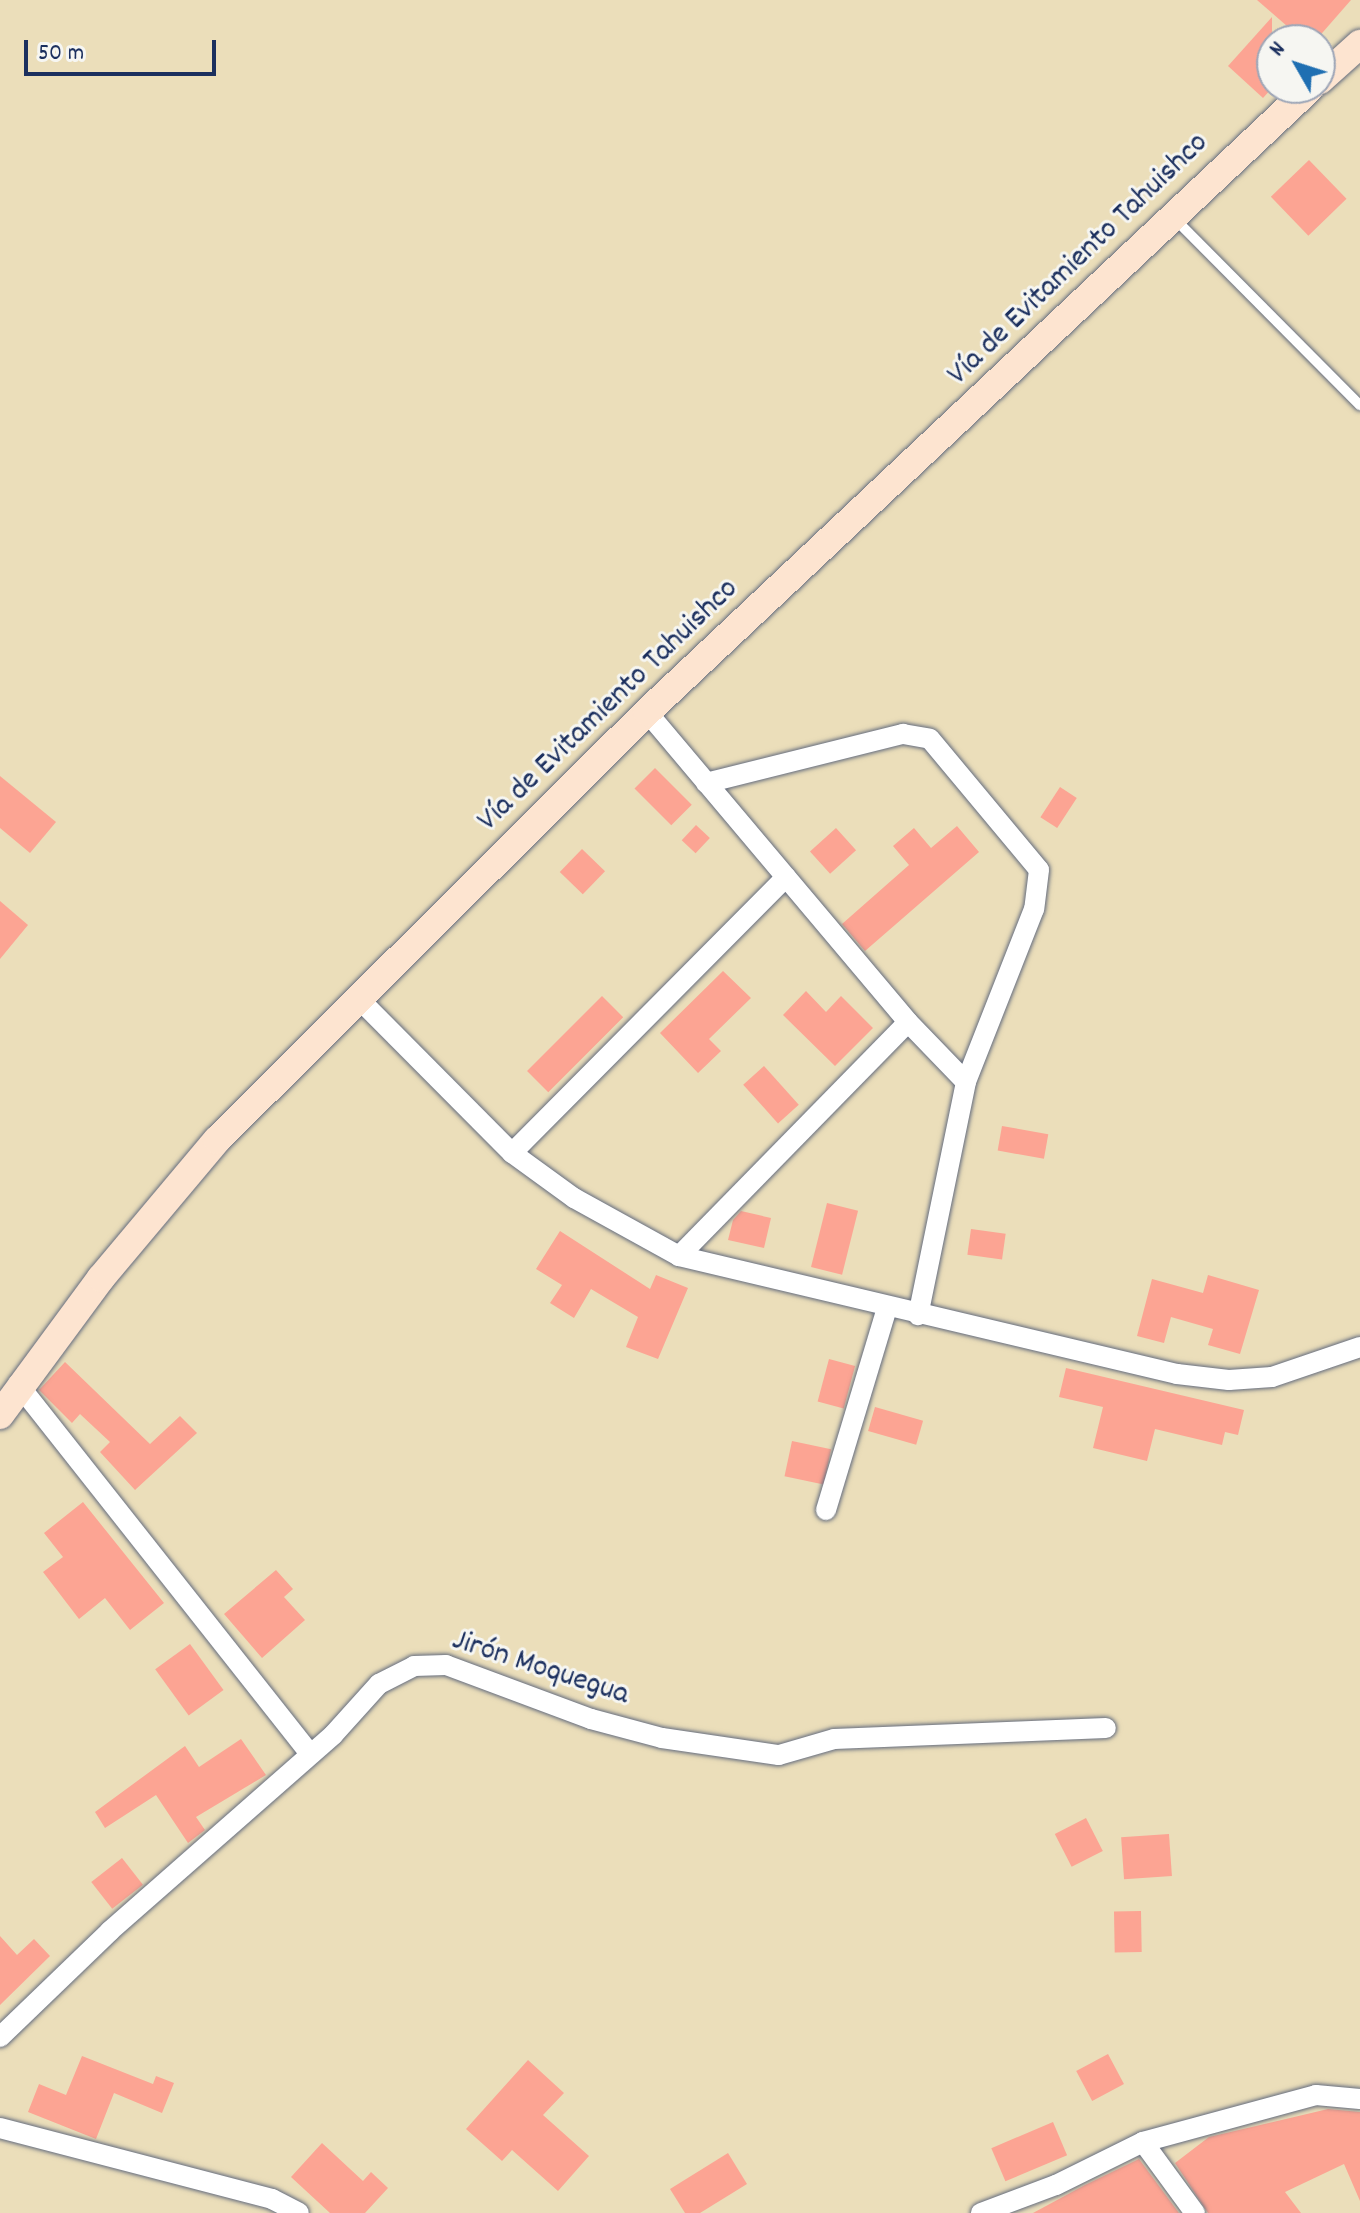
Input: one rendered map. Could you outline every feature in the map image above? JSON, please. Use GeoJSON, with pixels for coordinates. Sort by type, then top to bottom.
{"type":"FeatureCollection","features":[{"type":"Feature","properties":{"kind":"main road"},"geometry":{"type":"LineString","coordinates":[[1336,66],[1360,44]]}},
{"type":"Feature","properties":{"kind":"main road","name":"Vía de Evitamiento Tahuishco"},"geometry":{"type":"LineString","coordinates":[[0,1415],[18,1384],[217,1140],[647,712],[1293,104]]}},
{"type":"Feature","properties":{"kind":"street"},"geometry":{"type":"LineString","coordinates":[[647,712],[908,1022],[966,1082]]}},
{"type":"Feature","properties":{"kind":"street"},"geometry":{"type":"LineString","coordinates":[[706,783],[903,734],[930,739],[1039,870],[1034,909],[966,1082],[918,1315]]}},
{"type":"Feature","properties":{"kind":"street"},"geometry":{"type":"LineString","coordinates":[[512,1153],[786,877]]}},
{"type":"Feature","properties":{"kind":"street"},"geometry":{"type":"LineString","coordinates":[[359,999],[512,1153],[574,1198],[679,1256],[887,1308],[1177,1374],[1229,1380],[1272,1377],[1360,1347]]}},
{"type":"Feature","properties":{"kind":"street"},"geometry":{"type":"LineString","coordinates":[[679,1256],[908,1022]]}},
{"type":"Feature","properties":{"kind":"street"},"geometry":{"type":"LineString","coordinates":[[826,1510],[887,1308]]}},
{"type":"Feature","properties":{"kind":"street"},"geometry":{"type":"LineString","coordinates":[[18,1384],[310,1754]]}},
{"type":"Feature","properties":{"kind":"street","name":"Jirón Moquegua"},"geometry":{"type":"LineString","coordinates":[[0,2037],[110,1931],[310,1754],[379,1684],[414,1666],[446,1665],[591,1719],[662,1738],[779,1755],[834,1739],[1106,1728]]}},
{"type":"Feature","properties":{"kind":"street"},"geometry":{"type":"LineString","coordinates":[[981,2213],[1056,2185],[1143,2142],[1316,2095],[1360,2099]]}},
{"type":"Feature","properties":{"kind":"street"},"geometry":{"type":"LineString","coordinates":[[0,2128],[272,2199],[299,2213]]}},
{"type":"Feature","properties":{"kind":"street"},"geometry":{"type":"LineString","coordinates":[[1143,2142],[1195,2213]]}},
{"type":"Feature","properties":{"kind":"lane"},"geometry":{"type":"LineString","coordinates":[[1174,218],[1360,405]]}},
{"type":"Feature","properties":{"kind":"building"},"geometry":{"type":"Polygon","coordinates":[[[1257,0],[1351,0],[1330,24],[1285,24],[1257,0]]]}},
{"type":"Feature","properties":{"kind":"building"},"geometry":{"type":"Polygon","coordinates":[[[1256,35],[1256,92],[1228,66],[1256,35]]]}},
{"type":"Feature","properties":{"kind":"building"},"geometry":{"type":"Polygon","coordinates":[[[1309,160],[1347,199],[1308,236],[1271,197],[1309,160]]]}},
{"type":"Feature","properties":{"kind":"building"},"geometry":{"type":"Polygon","coordinates":[[[655,768],[692,805],[671,825],[634,789],[655,768]]]}},
{"type":"Feature","properties":{"kind":"building"},"geometry":{"type":"Polygon","coordinates":[[[0,776],[56,822],[30,853],[0,828],[0,776]]]}},
{"type":"Feature","properties":{"kind":"building"},"geometry":{"type":"Polygon","coordinates":[[[1060,787],[1077,798],[1057,828],[1040,817],[1060,787]]]}},
{"type":"Feature","properties":{"kind":"building"},"geometry":{"type":"Polygon","coordinates":[[[696,825],[710,838],[696,853],[682,840],[696,825]]]}},
{"type":"Feature","properties":{"kind":"building"},"geometry":{"type":"Polygon","coordinates":[[[957,826],[979,852],[865,951],[842,924],[909,865],[893,846],[914,828],[931,848],[957,826]]]}},
{"type":"Feature","properties":{"kind":"building"},"geometry":{"type":"Polygon","coordinates":[[[836,828],[856,850],[830,874],[810,851],[836,828]]]}},
{"type":"Feature","properties":{"kind":"building"},"geometry":{"type":"Polygon","coordinates":[[[582,849],[605,871],[583,894],[560,872],[582,849]]]}},
{"type":"Feature","properties":{"kind":"building"},"geometry":{"type":"Polygon","coordinates":[[[0,901],[28,925],[0,959],[0,901]]]}},
{"type":"Feature","properties":{"kind":"building"},"geometry":{"type":"Polygon","coordinates":[[[723,971],[751,998],[709,1039],[721,1051],[698,1073],[660,1033],[723,971]]]}},
{"type":"Feature","properties":{"kind":"building"},"geometry":{"type":"Polygon","coordinates":[[[806,991],[826,1012],[841,996],[873,1028],[835,1066],[783,1015],[806,991]]]}},
{"type":"Feature","properties":{"kind":"building"},"geometry":{"type":"Polygon","coordinates":[[[602,996],[623,1017],[548,1092],[527,1071],[602,996]]]}},
{"type":"Feature","properties":{"kind":"building"},"geometry":{"type":"Polygon","coordinates":[[[764,1066],[799,1105],[778,1123],[743,1085],[764,1066]]]}},
{"type":"Feature","properties":{"kind":"building"},"geometry":{"type":"Polygon","coordinates":[[[1002,1126],[1048,1134],[1044,1159],[998,1151],[1002,1126]]]}},
{"type":"Feature","properties":{"kind":"building"},"geometry":{"type":"Polygon","coordinates":[[[827,1203],[858,1211],[842,1275],[811,1267],[827,1203]]]}},
{"type":"Feature","properties":{"kind":"building"},"geometry":{"type":"Polygon","coordinates":[[[741,1211],[771,1218],[764,1248],[728,1240],[733,1220],[741,1211]]]}},
{"type":"Feature","properties":{"kind":"building"},"geometry":{"type":"Polygon","coordinates":[[[971,1229],[1006,1234],[1002,1260],[967,1255],[971,1229]]]}},
{"type":"Feature","properties":{"kind":"building"},"geometry":{"type":"Polygon","coordinates":[[[560,1231],[650,1289],[656,1275],[688,1288],[658,1359],[626,1347],[638,1317],[591,1289],[574,1318],[550,1303],[562,1285],[536,1269],[560,1231]]]}},
{"type":"Feature","properties":{"kind":"building"},"geometry":{"type":"Polygon","coordinates":[[[1208,1275],[1259,1290],[1240,1354],[1208,1345],[1213,1329],[1171,1317],[1164,1343],[1137,1336],[1152,1279],[1203,1293],[1208,1275]]]}},
{"type":"Feature","properties":{"kind":"building"},"geometry":{"type":"Polygon","coordinates":[[[829,1359],[855,1366],[844,1408],[818,1402],[829,1359]]]}},
{"type":"Feature","properties":{"kind":"building"},"geometry":{"type":"Polygon","coordinates":[[[65,1362],[150,1444],[180,1416],[197,1433],[135,1490],[100,1452],[110,1442],[80,1414],[72,1423],[39,1390],[65,1362]]]}},
{"type":"Feature","properties":{"kind":"building"},"geometry":{"type":"Polygon","coordinates":[[[1066,1368],[1244,1410],[1238,1435],[1225,1432],[1222,1445],[1155,1429],[1147,1461],[1093,1448],[1103,1407],[1059,1397],[1066,1368]]]}},
{"type":"Feature","properties":{"kind":"building"},"geometry":{"type":"Polygon","coordinates":[[[875,1407],[923,1421],[916,1445],[868,1431],[875,1407]]]}},
{"type":"Feature","properties":{"kind":"building"},"geometry":{"type":"Polygon","coordinates":[[[792,1441],[831,1449],[824,1485],[785,1476],[792,1441]]]}},
{"type":"Feature","properties":{"kind":"building"},"geometry":{"type":"Polygon","coordinates":[[[83,1502],[164,1603],[130,1630],[105,1598],[79,1619],[43,1572],[63,1557],[44,1533],[83,1502]]]}},
{"type":"Feature","properties":{"kind":"building"},"geometry":{"type":"Polygon","coordinates":[[[276,1570],[293,1589],[284,1597],[305,1620],[262,1658],[224,1614],[276,1570]]]}},
{"type":"Feature","properties":{"kind":"building"},"geometry":{"type":"Polygon","coordinates":[[[190,1644],[224,1690],[189,1715],[155,1669],[190,1644]]]}},
{"type":"Feature","properties":{"kind":"building"},"geometry":{"type":"Polygon","coordinates":[[[241,1739],[266,1775],[196,1817],[205,1830],[188,1843],[156,1795],[105,1828],[95,1812],[185,1746],[199,1767],[241,1739]]]}},
{"type":"Feature","properties":{"kind":"building"},"geometry":{"type":"Polygon","coordinates":[[[1086,1818],[1103,1851],[1072,1867],[1055,1834],[1086,1818]]]}},
{"type":"Feature","properties":{"kind":"building"},"geometry":{"type":"Polygon","coordinates":[[[1169,1834],[1172,1876],[1124,1879],[1121,1837],[1169,1834]]]}},
{"type":"Feature","properties":{"kind":"building"},"geometry":{"type":"Polygon","coordinates":[[[122,1858],[143,1885],[112,1909],[91,1882],[122,1858]]]}},
{"type":"Feature","properties":{"kind":"building"},"geometry":{"type":"Polygon","coordinates":[[[1114,1911],[1141,1911],[1142,1952],[1115,1952],[1114,1911]]]}},
{"type":"Feature","properties":{"kind":"building"},"geometry":{"type":"Polygon","coordinates":[[[0,1936],[17,1955],[34,1939],[50,1956],[0,2005],[0,1936]]]}},
{"type":"Feature","properties":{"kind":"building"},"geometry":{"type":"Polygon","coordinates":[[[1108,2054],[1124,2084],[1092,2101],[1076,2071],[1108,2054]]]}},
{"type":"Feature","properties":{"kind":"building"},"geometry":{"type":"Polygon","coordinates":[[[82,2056],[153,2084],[156,2076],[174,2083],[162,2113],[114,2093],[96,2139],[28,2112],[39,2084],[66,2095],[82,2056]]]}},
{"type":"Feature","properties":{"kind":"building"},"geometry":{"type":"Polygon","coordinates":[[[528,2060],[564,2093],[543,2115],[589,2156],[558,2191],[512,2150],[502,2161],[466,2129],[528,2060]]]}},
{"type":"Feature","properties":{"kind":"building"},"geometry":{"type":"Polygon","coordinates":[[[1328,2109],[1360,2112],[1360,2201],[1344,2164],[1285,2192],[1301,2213],[1208,2213],[1175,2163],[1209,2137],[1328,2109]]]}},
{"type":"Feature","properties":{"kind":"building"},"geometry":{"type":"Polygon","coordinates":[[[1053,2122],[1067,2155],[1005,2181],[991,2148],[1053,2122]]]}},
{"type":"Feature","properties":{"kind":"building"},"geometry":{"type":"Polygon","coordinates":[[[322,2143],[363,2181],[371,2172],[388,2188],[365,2213],[330,2213],[291,2177],[322,2143]]]}},
{"type":"Feature","properties":{"kind":"building"},"geometry":{"type":"Polygon","coordinates":[[[728,2153],[747,2184],[700,2213],[685,2213],[670,2189],[728,2153]]]}},
{"type":"Feature","properties":{"kind":"building"},"geometry":{"type":"Polygon","coordinates":[[[1139,2159],[1179,2213],[1033,2213],[1085,2185],[1139,2159]]]}}]}
